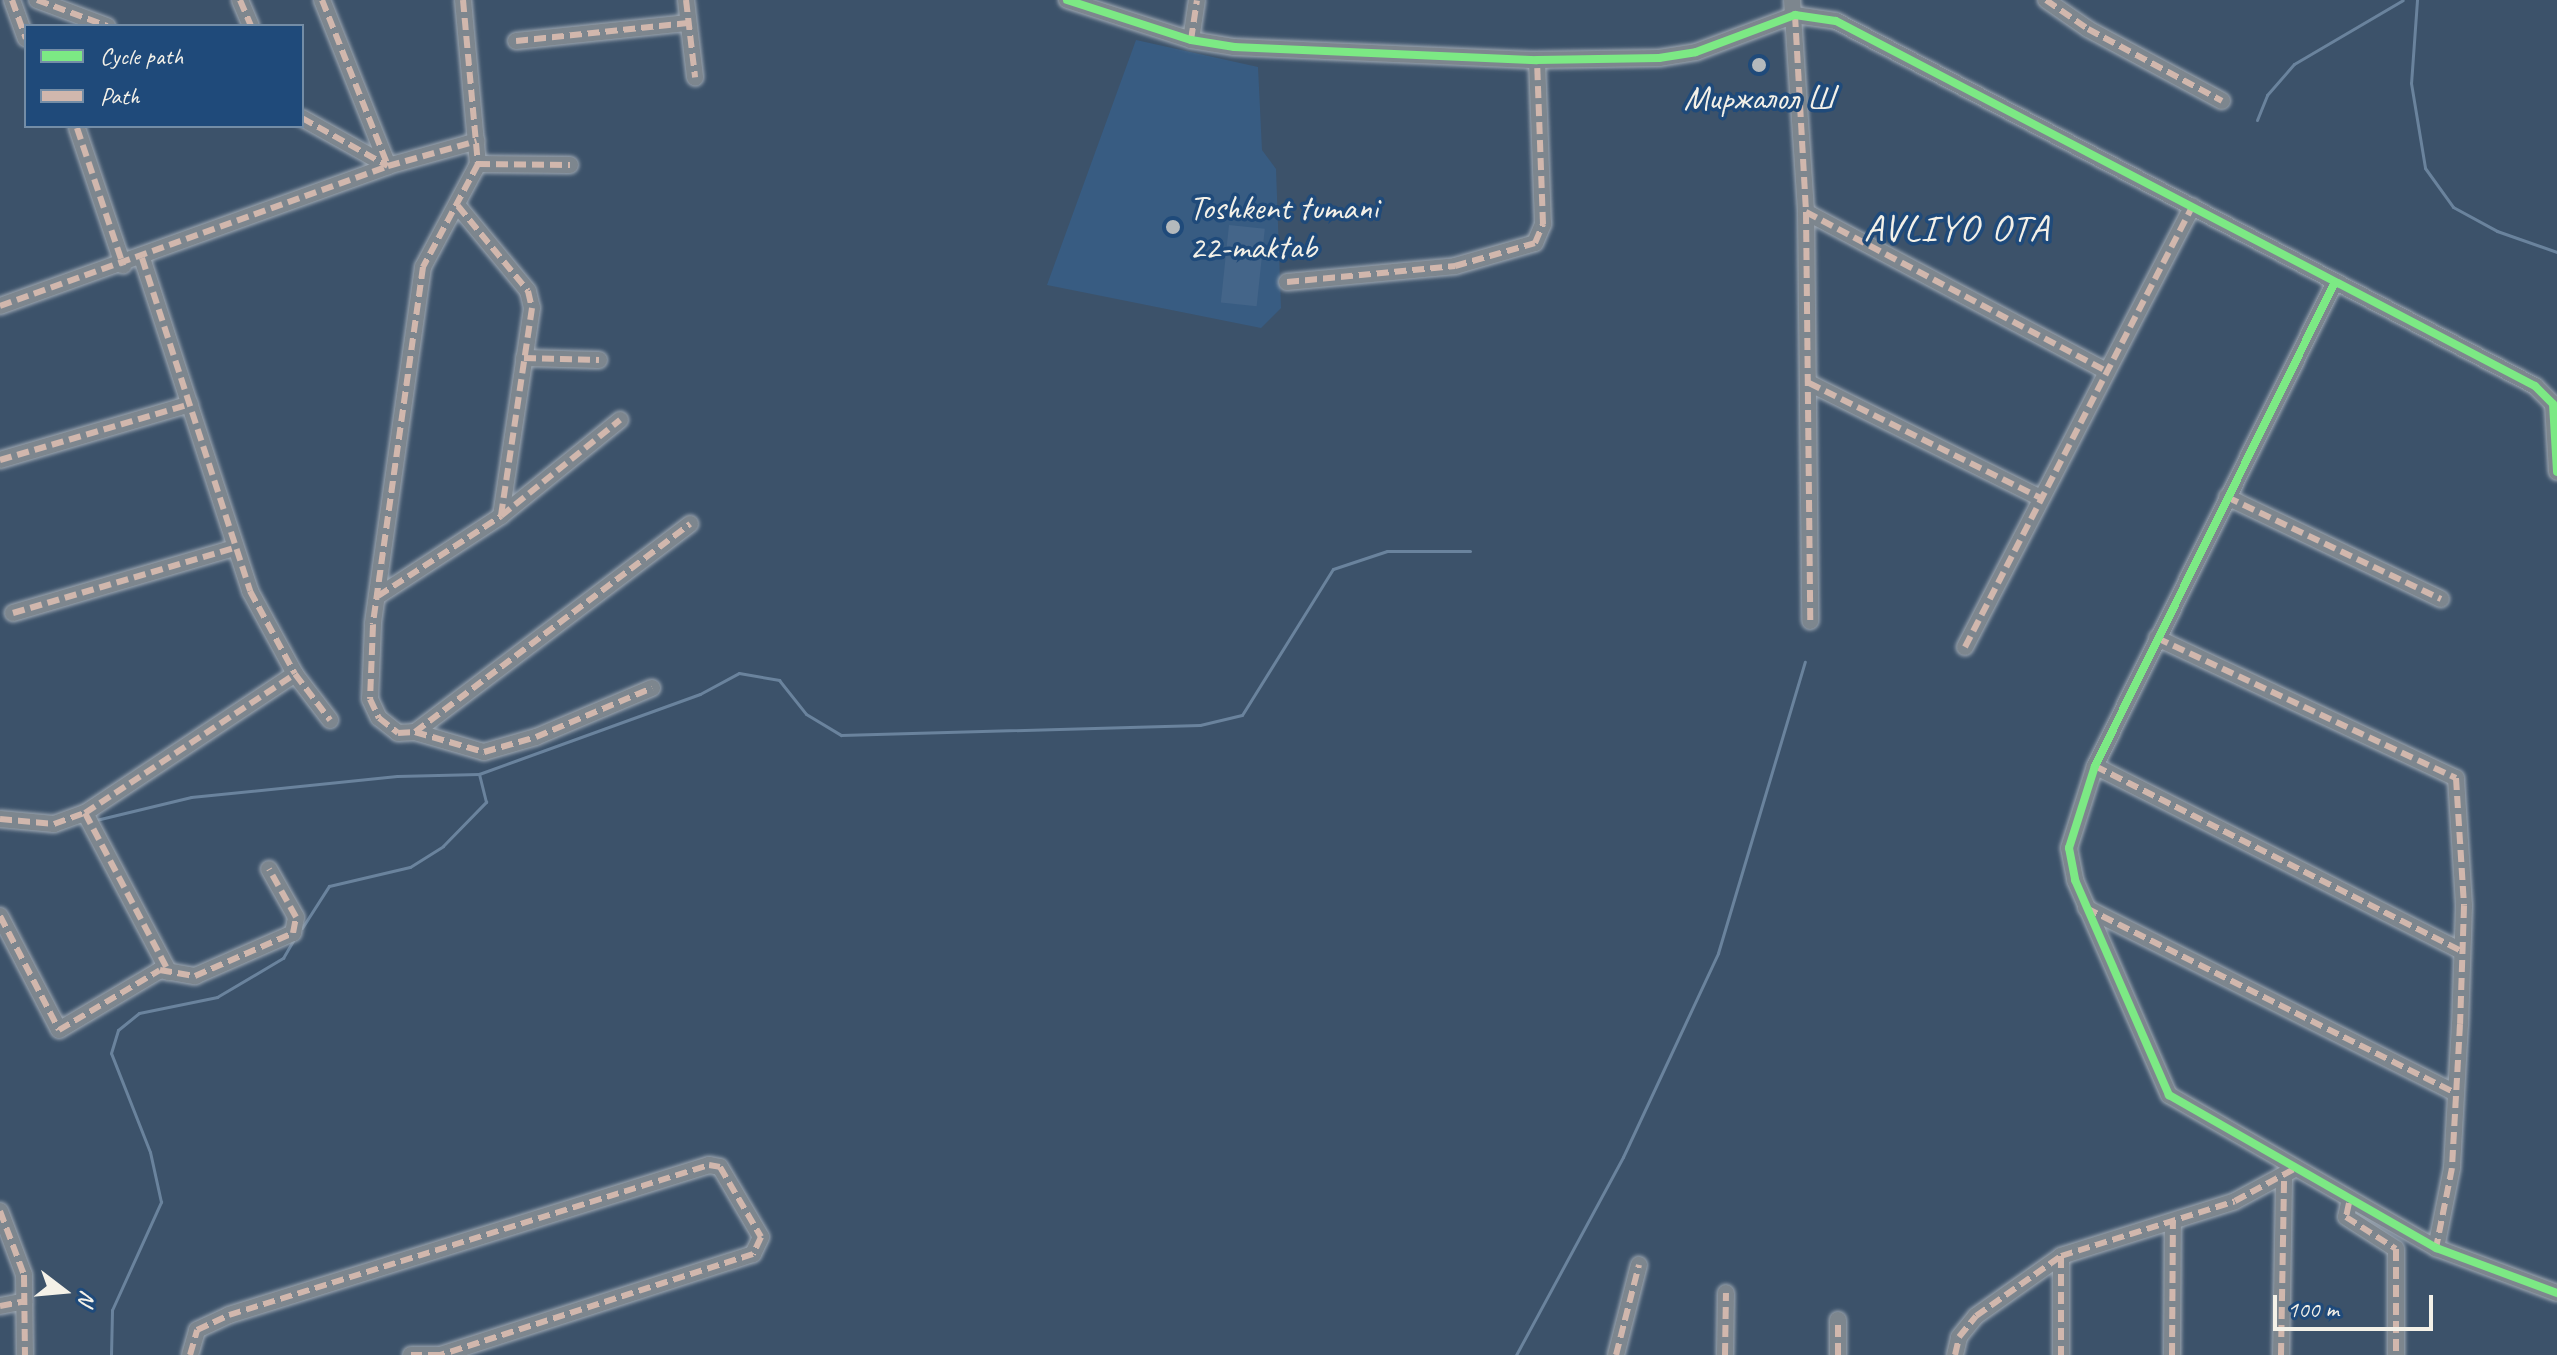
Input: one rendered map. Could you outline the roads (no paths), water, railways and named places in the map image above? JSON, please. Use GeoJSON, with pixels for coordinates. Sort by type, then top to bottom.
{"type":"FeatureCollection","features":[{"type":"Feature","properties":{"kind":"street"},"geometry":{"type":"LineString","coordinates":[[12,0],[24,33]]}},
{"type":"Feature","properties":{"kind":"street"},"geometry":{"type":"LineString","coordinates":[[37,0],[102,24]]}},
{"type":"Feature","properties":{"kind":"street"},"geometry":{"type":"LineString","coordinates":[[240,0],[250,24]]}},
{"type":"Feature","properties":{"kind":"street"},"geometry":{"type":"LineString","coordinates":[[322,0],[388,166]]}},
{"type":"Feature","properties":{"kind":"street"},"geometry":{"type":"LineString","coordinates":[[463,0],[478,164],[423,267],[368,675],[370,699],[379,718],[398,733],[415,732],[484,752],[536,737],[652,688]]}},
{"type":"Feature","properties":{"kind":"street"},"geometry":{"type":"LineString","coordinates":[[686,0],[695,77]]}},
{"type":"Feature","properties":{"kind":"street"},"geometry":{"type":"LineString","coordinates":[[1067,0],[1191,40],[1234,47],[1537,60],[1659,58],[1696,52],[1794,7],[1849,26],[2545,394],[2553,404],[2557,472]]}},
{"type":"Feature","properties":{"kind":"street"},"geometry":{"type":"LineString","coordinates":[[1191,40],[1197,0]]}},
{"type":"Feature","properties":{"kind":"street"},"geometry":{"type":"LineString","coordinates":[[2046,0],[2088,29],[2222,101]]}},
{"type":"Feature","properties":{"kind":"street"},"geometry":{"type":"LineString","coordinates":[[1794,7],[1806,212],[1810,621]]}},
{"type":"Feature","properties":{"kind":"street"},"geometry":{"type":"LineString","coordinates":[[516,41],[688,23]]}},
{"type":"Feature","properties":{"kind":"street"},"geometry":{"type":"LineString","coordinates":[[1287,282],[1455,266],[1535,243],[1543,224],[1537,60]]}},
{"type":"Feature","properties":{"kind":"street"},"geometry":{"type":"LineString","coordinates":[[304,119],[388,166]]}},
{"type":"Feature","properties":{"kind":"street"},"geometry":{"type":"LineString","coordinates":[[77,128],[123,265]]}},
{"type":"Feature","properties":{"kind":"street"},"geometry":{"type":"LineString","coordinates":[[1,304],[123,265],[388,166],[477,141]]}},
{"type":"Feature","properties":{"kind":"street"},"geometry":{"type":"LineString","coordinates":[[478,164],[570,165]]}},
{"type":"Feature","properties":{"kind":"street"},"geometry":{"type":"LineString","coordinates":[[458,206],[528,291],[532,308],[501,516]]}},
{"type":"Feature","properties":{"kind":"street"},"geometry":{"type":"LineString","coordinates":[[1965,647],[2193,206]]}},
{"type":"Feature","properties":{"kind":"street"},"geometry":{"type":"LineString","coordinates":[[1806,212],[2106,371]]}},
{"type":"Feature","properties":{"kind":"street"},"geometry":{"type":"LineString","coordinates":[[142,258],[250,591],[295,674],[330,720]]}},
{"type":"Feature","properties":{"kind":"street"},"geometry":{"type":"LineString","coordinates":[[2335,282],[2095,766],[2069,848],[2086,908],[2169,1095],[2290,1174],[2436,1248],[2557,1293]]}},
{"type":"Feature","properties":{"kind":"street"},"geometry":{"type":"LineString","coordinates":[[524,358],[599,360]]}},
{"type":"Feature","properties":{"kind":"street"},"geometry":{"type":"LineString","coordinates":[[1809,383],[2041,498]]}},
{"type":"Feature","properties":{"kind":"street"},"geometry":{"type":"LineString","coordinates":[[0,460],[190,404]]}},
{"type":"Feature","properties":{"kind":"street"},"geometry":{"type":"LineString","coordinates":[[378,596],[501,516],[620,420]]}},
{"type":"Feature","properties":{"kind":"street"},"geometry":{"type":"LineString","coordinates":[[2227,497],[2441,599]]}},
{"type":"Feature","properties":{"kind":"street"},"geometry":{"type":"LineString","coordinates":[[415,732],[690,524]]}},
{"type":"Feature","properties":{"kind":"street"},"geometry":{"type":"LineString","coordinates":[[13,613],[234,548]]}},
{"type":"Feature","properties":{"kind":"street"},"geometry":{"type":"LineString","coordinates":[[2157,638],[2456,778],[2464,906],[2452,1168],[2436,1248]]}},
{"type":"Feature","properties":{"kind":"street"},"geometry":{"type":"LineString","coordinates":[[0,819],[54,824],[85,813],[295,674]]}},
{"type":"Feature","properties":{"kind":"street"},"geometry":{"type":"LineString","coordinates":[[2095,766],[2460,950]]}},
{"type":"Feature","properties":{"kind":"street"},"geometry":{"type":"LineString","coordinates":[[85,813],[169,972]]}},
{"type":"Feature","properties":{"kind":"street"},"geometry":{"type":"LineString","coordinates":[[0,916],[59,1030],[160,970],[195,976],[293,933],[296,917],[269,869]]}},
{"type":"Feature","properties":{"kind":"street"},"geometry":{"type":"LineString","coordinates":[[2086,908],[2455,1093]]}},
{"type":"Feature","properties":{"kind":"street"},"geometry":{"type":"LineString","coordinates":[[190,1355],[197,1330],[229,1315],[709,1165],[720,1167],[761,1237],[753,1254],[440,1355],[411,1355]]}},
{"type":"Feature","properties":{"kind":"street"},"geometry":{"type":"LineString","coordinates":[[1955,1355],[1959,1337],[1976,1316],[2061,1256],[2173,1223],[2290,1174]]}},
{"type":"Feature","properties":{"kind":"street"},"geometry":{"type":"LineString","coordinates":[[2281,1355],[2290,1174]]}},
{"type":"Feature","properties":{"kind":"street"},"geometry":{"type":"LineString","coordinates":[[2349,1203],[2346,1217],[2396,1249],[2396,1355]]}},
{"type":"Feature","properties":{"kind":"street"},"geometry":{"type":"LineString","coordinates":[[0,1211],[20,1260],[25,1301],[25,1355]]}},
{"type":"Feature","properties":{"kind":"street"},"geometry":{"type":"LineString","coordinates":[[2172,1355],[2173,1223]]}},
{"type":"Feature","properties":{"kind":"street"},"geometry":{"type":"LineString","coordinates":[[2061,1256],[2061,1355]]}},
{"type":"Feature","properties":{"kind":"street"},"geometry":{"type":"LineString","coordinates":[[1616,1355],[1639,1265]]}},
{"type":"Feature","properties":{"kind":"street"},"geometry":{"type":"LineString","coordinates":[[1725,1355],[1726,1293]]}},
{"type":"Feature","properties":{"kind":"street"},"geometry":{"type":"LineString","coordinates":[[0,1305],[25,1301]]}},
{"type":"Feature","properties":{"kind":"street"},"geometry":{"type":"LineString","coordinates":[[1838,1320],[1838,1355]]}},
{"type":"Feature","properties":{"kind":"waterway"},"geometry":{"type":"LineString","coordinates":[[2257,120],[2267,95],[2294,64],[2403,0]]}},
{"type":"Feature","properties":{"kind":"waterway"},"geometry":{"type":"LineString","coordinates":[[2417,0],[2411,83],[2425,168],[2453,207],[2497,231],[2557,252]]}},
{"type":"Feature","properties":{"kind":"waterway"},"geometry":{"type":"LineString","coordinates":[[96,820],[191,797],[397,776],[479,774],[700,694],[739,673],[779,680],[806,714],[841,735],[1200,725],[1242,715],[1333,569],[1387,551],[1470,551]]}},
{"type":"Feature","properties":{"kind":"waterway"},"geometry":{"type":"LineString","coordinates":[[1516,1355],[1623,1157],[1718,953],[1805,662]]}},
{"type":"Feature","properties":{"kind":"waterway"},"geometry":{"type":"LineString","coordinates":[[302,928],[329,886],[410,867],[443,846],[486,802],[479,774]]}},
{"type":"Feature","properties":{"kind":"waterway"},"geometry":{"type":"LineString","coordinates":[[111,1355],[112,1310],[161,1202],[150,1152],[111,1053],[118,1030],[139,1013],[217,997],[283,958],[293,941]]}},
{"type":"Feature","properties":{"kind":"place","name":"Миржалол Ш"},"geometry":{"type":"Point","coordinates":[1759,65]}},
{"type":"Feature","properties":{"kind":"place","name":"Toshkent tumani 22-maktab"},"geometry":{"type":"Point","coordinates":[1173,227]}},
{"type":"Feature","properties":{"kind":"district","name":"AVLIYO OTA"},"geometry":{"type":"Point","coordinates":[1957,228]}}]}
